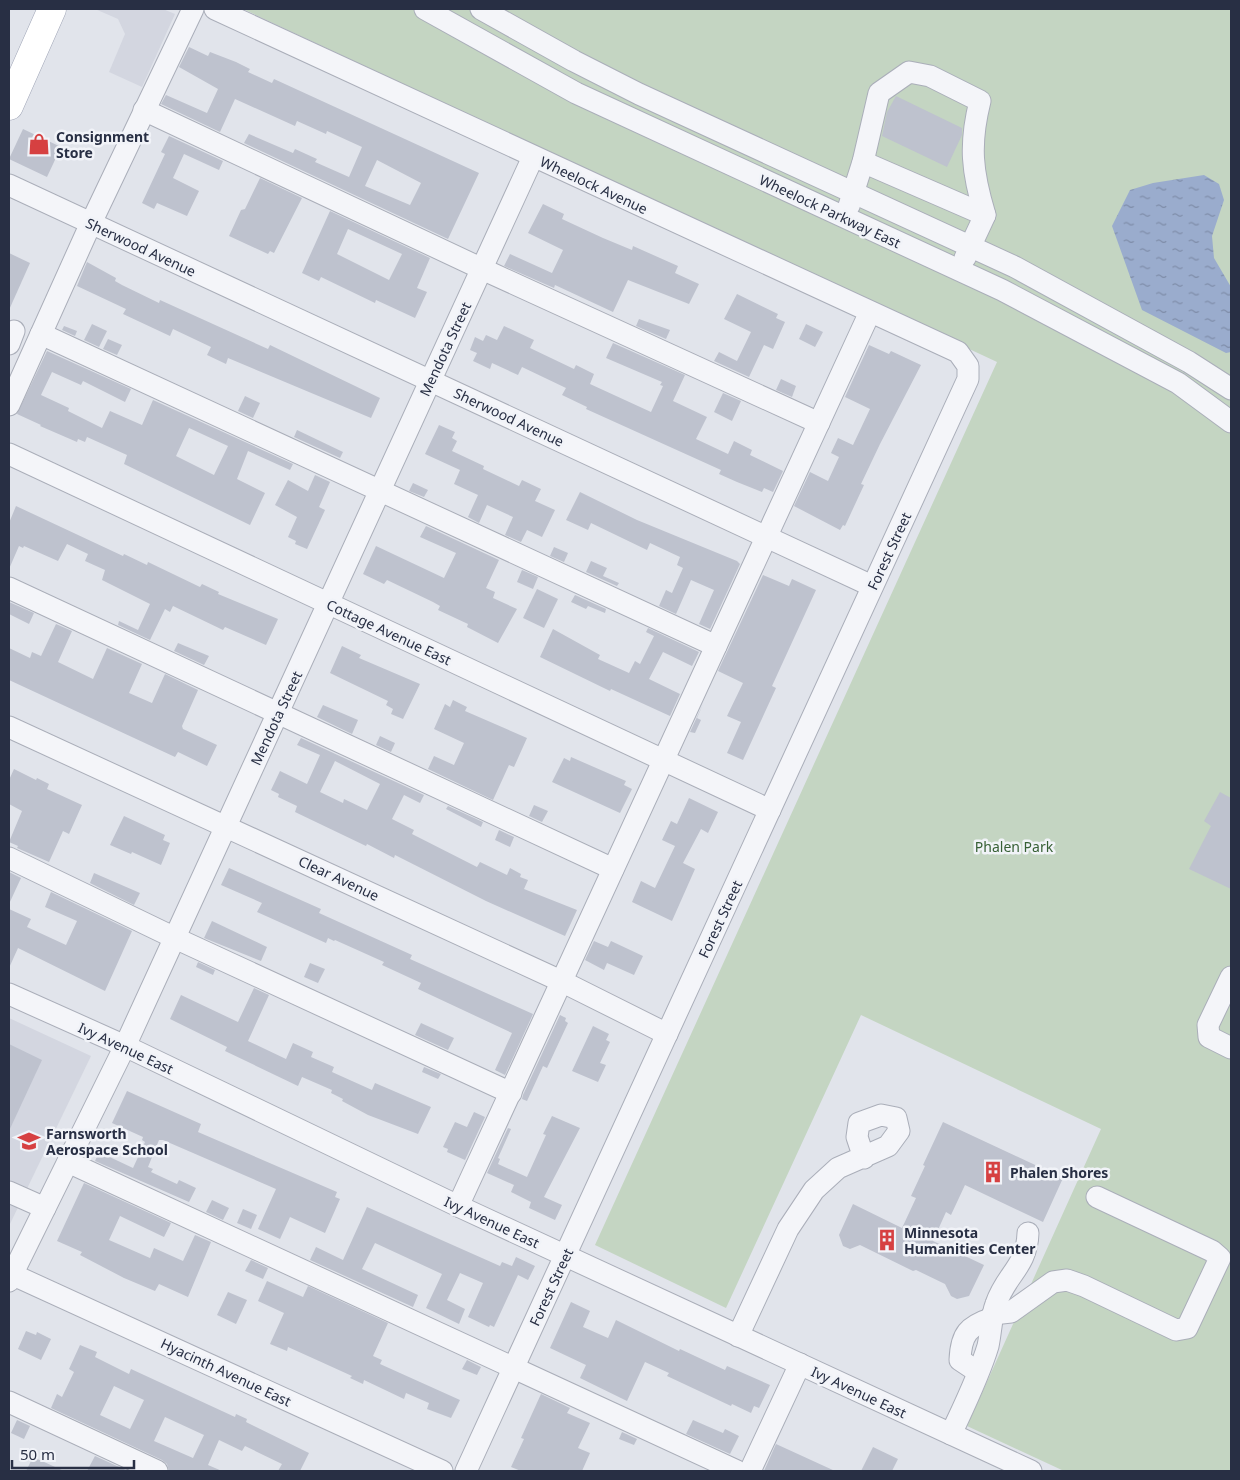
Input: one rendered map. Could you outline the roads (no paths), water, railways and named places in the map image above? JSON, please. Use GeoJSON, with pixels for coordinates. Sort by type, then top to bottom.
{"type":"FeatureCollection","features":[{"type":"Feature","properties":{"kind":"main road"},"geometry":{"type":"LineString","coordinates":[[9,106],[52,9]]}},
{"type":"Feature","properties":{"kind":"street"},"geometry":{"type":"LineString","coordinates":[[9,405],[90,223],[193,9]]}},
{"type":"Feature","properties":{"kind":"street","name":"Wheelock Avenue"},"geometry":{"type":"LineString","coordinates":[[215,9],[533,158],[958,352],[968,366]]}},
{"type":"Feature","properties":{"kind":"street","name":"Wheelock Parkway East"},"geometry":{"type":"LineString","coordinates":[[424,9],[576,93],[1002,290],[1178,384],[1231,422]]}},
{"type":"Feature","properties":{"kind":"street","name":"Wheelock Parkway East"},"geometry":{"type":"LineString","coordinates":[[480,9],[574,61],[639,94],[1015,267],[1189,362],[1231,389]]}},
{"type":"Feature","properties":{"kind":"street"},"geometry":{"type":"LineString","coordinates":[[845,218],[863,162],[879,93],[909,72],[930,76],[980,102],[972,130],[972,159],[976,187],[985,215],[959,270]]}},
{"type":"Feature","properties":{"kind":"street"},"geometry":{"type":"LineString","coordinates":[[144,110],[481,269],[819,423]]}},
{"type":"Feature","properties":{"kind":"street","name":"Mendota Street"},"geometry":{"type":"LineString","coordinates":[[10,1276],[68,1162],[175,938],[533,158]]}},
{"type":"Feature","properties":{"kind":"street"},"geometry":{"type":"LineString","coordinates":[[863,162],[985,215]]}},
{"type":"Feature","properties":{"kind":"street","name":"Sherwood Avenue"},"geometry":{"type":"LineString","coordinates":[[9,185],[872,586]]}},
{"type":"Feature","properties":{"kind":"street"},"geometry":{"type":"LineString","coordinates":[[458,1206],[563,982],[613,869],[870,312]]}},
{"type":"Feature","properties":{"kind":"street"},"geometry":{"type":"LineString","coordinates":[[41,334],[716,646]]}},
{"type":"Feature","properties":{"kind":"street","name":"Forest Street"},"geometry":{"type":"LineString","coordinates":[[466,1471],[968,379],[968,366]]}},
{"type":"Feature","properties":{"kind":"street","name":"Cottage Avenue East"},"geometry":{"type":"LineString","coordinates":[[9,454],[770,810]]}},
{"type":"Feature","properties":{"kind":"street"},"geometry":{"type":"LineString","coordinates":[[9,588],[613,869]]}},
{"type":"Feature","properties":{"kind":"street","name":"Clear Avenue"},"geometry":{"type":"LineString","coordinates":[[9,727],[563,982],[667,1034]]}},
{"type":"Feature","properties":{"kind":"street"},"geometry":{"type":"LineString","coordinates":[[9,858],[175,938],[511,1092]]}},
{"type":"Feature","properties":{"kind":"street"},"geometry":{"type":"LineString","coordinates":[[1231,977],[1208,1025],[1209,1037],[1231,1048]]}},
{"type":"Feature","properties":{"kind":"street","name":"Ivy Avenue East"},"geometry":{"type":"LineString","coordinates":[[9,994],[124,1046],[565,1256],[1031,1471]]}},
{"type":"Feature","properties":{"kind":"street"},"geometry":{"type":"LineString","coordinates":[[738,1336],[788,1229],[814,1190],[838,1168],[864,1158]]}},
{"type":"Feature","properties":{"kind":"street"},"geometry":{"type":"LineString","coordinates":[[68,1162],[736,1471]]}},
{"type":"Feature","properties":{"kind":"street"},"geometry":{"type":"LineString","coordinates":[[9,1192],[45,1208]]}},
{"type":"Feature","properties":{"kind":"street"},"geometry":{"type":"LineString","coordinates":[[993,1316],[1011,1312],[1053,1282],[1067,1280],[1084,1286],[1176,1330],[1187,1328],[1220,1258],[1212,1251],[1097,1197]]}},
{"type":"Feature","properties":{"kind":"street"},"geometry":{"type":"LineString","coordinates":[[951,1434],[988,1346],[993,1316],[1005,1282],[1021,1263],[1027,1248],[1028,1233]]}},
{"type":"Feature","properties":{"kind":"street","name":"Hyacinth Avenue East"},"geometry":{"type":"LineString","coordinates":[[10,1276],[442,1471]]}},
{"type":"Feature","properties":{"kind":"street"},"geometry":{"type":"LineString","coordinates":[[750,1471],[800,1364]]}},
{"type":"Feature","properties":{"kind":"street"},"geometry":{"type":"LineString","coordinates":[[9,1402],[157,1471]]}},
{"type":"Feature","properties":{"kind":"water"},"geometry":{"type":"Polygon","coordinates":[[[1204,175],[1219,184],[1224,200],[1212,236],[1214,258],[1231,287],[1231,352],[1226,353],[1142,310],[1112,226],[1130,190],[1153,183],[1204,175]]]}},
{"type":"Feature","properties":{"kind":"place","name":"Consignment Store"},"geometry":{"type":"Point","coordinates":[39,144]}},
{"type":"Feature","properties":{"kind":"place","name":"Farnsworth Aerospace School"},"geometry":{"type":"Point","coordinates":[29,1141]}},
{"type":"Feature","properties":{"kind":"place","name":"Phalen Shores"},"geometry":{"type":"Point","coordinates":[993,1172]}},
{"type":"Feature","properties":{"kind":"place","name":"Minnesota Humanities Center"},"geometry":{"type":"Point","coordinates":[887,1240]}},
{"type":"Feature","properties":{"kind":"park label","name":"Phalen Park"},"geometry":{"type":"Point","coordinates":[1014,846]}}]}
